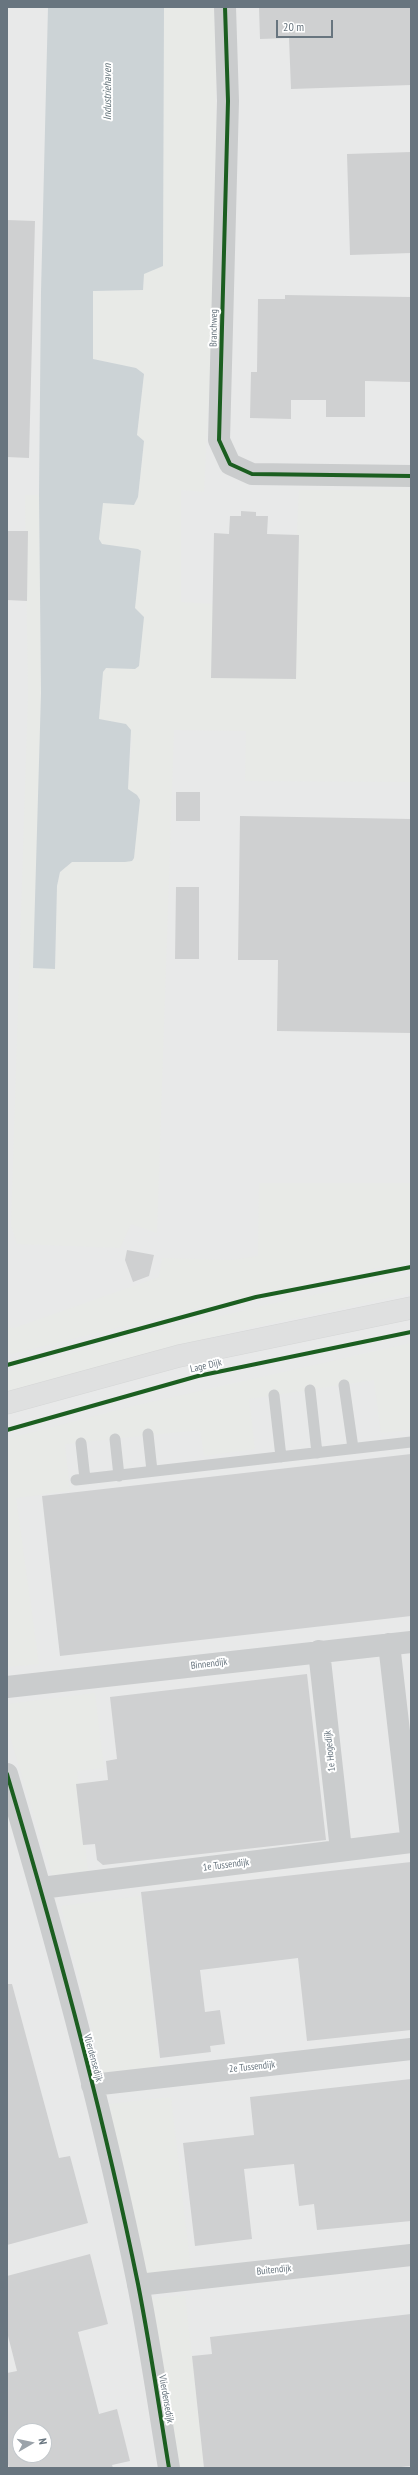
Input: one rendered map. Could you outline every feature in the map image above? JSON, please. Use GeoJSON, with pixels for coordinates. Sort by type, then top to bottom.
{"type":"FeatureCollection","features":[{"type":"Feature","properties":{"kind":"main road","name":"Lage Dijk"},"geometry":{"type":"LineString","coordinates":[[7,1403],[179,1356],[411,1308]]}},
{"type":"Feature","properties":{"kind":"street","name":"Branchweg"},"geometry":{"type":"LineString","coordinates":[[225,7],[228,101],[219,440],[230,464],[252,474],[411,476]]}},
{"type":"Feature","properties":{"kind":"street","name":"Binnendijk"},"geometry":{"type":"LineString","coordinates":[[7,1687],[319,1651],[411,1642]]}},
{"type":"Feature","properties":{"kind":"street"},"geometry":{"type":"LineString","coordinates":[[389,1644],[411,1836]]}},
{"type":"Feature","properties":{"kind":"street","name":"1e Hogedijk"},"geometry":{"type":"LineString","coordinates":[[319,1651],[341,1850]]}},
{"type":"Feature","properties":{"kind":"street","name":"Vlierdensedijk"},"geometry":{"type":"LineString","coordinates":[[7,1774],[41,1888],[92,2085],[138,2285],[169,2468]]}},
{"type":"Feature","properties":{"kind":"street","name":"1e Tussendijk"},"geometry":{"type":"LineString","coordinates":[[41,1888],[411,1842]]}},
{"type":"Feature","properties":{"kind":"street","name":"2e Tussendijk"},"geometry":{"type":"LineString","coordinates":[[92,2085],[411,2049]]}},
{"type":"Feature","properties":{"kind":"street","name":"Buitendijk"},"geometry":{"type":"LineString","coordinates":[[138,2285],[411,2255]]}},
{"type":"Feature","properties":{"kind":"lane"},"geometry":{"type":"LineString","coordinates":[[344,1385],[353,1448]]}},
{"type":"Feature","properties":{"kind":"lane"},"geometry":{"type":"LineString","coordinates":[[310,1390],[316,1453]]}},
{"type":"Feature","properties":{"kind":"lane"},"geometry":{"type":"LineString","coordinates":[[274,1395],[281,1457]]}},
{"type":"Feature","properties":{"kind":"lane"},"geometry":{"type":"LineString","coordinates":[[148,1434],[152,1471]]}},
{"type":"Feature","properties":{"kind":"lane"},"geometry":{"type":"LineString","coordinates":[[115,1439],[119,1476]]}},
{"type":"Feature","properties":{"kind":"lane"},"geometry":{"type":"LineString","coordinates":[[81,1443],[80,1480],[411,1442]]}},
{"type":"Feature","properties":{"kind":"shaded area"},"geometry":{"type":"Polygon","coordinates":[[[7,7],[411,7],[411,2468],[7,2468],[7,7]]]}},
{"type":"Feature","properties":{"kind":"shaded area"},"geometry":{"type":"Polygon","coordinates":[[[164,7],[214,7],[216,67],[215,249],[204,492],[181,490],[181,602],[293,609],[299,490],[411,490],[411,782],[245,781],[246,731],[174,730],[157,1233],[131,1224],[120,1248],[17,1244],[11,1225],[28,695],[25,495],[39,495],[41,693],[38,837],[55,968],[57,886],[60,872],[72,862],[132,861],[140,800],[137,795],[128,789],[132,739],[126,724],[99,719],[103,672],[106,668],[135,669],[142,614],[136,611],[135,608],[141,551],[138,549],[101,544],[99,539],[103,503],[134,505],[138,497],[144,441],[137,435],[144,374],[136,368],[93,359],[93,291],[143,290],[144,274],[163,266],[164,7]]]}},
{"type":"Feature","properties":{"kind":"shaded area"},"geometry":{"type":"Polygon","coordinates":[[[259,1183],[411,1183],[411,1261],[264,1292],[7,1355],[7,1327],[14,1328],[159,1277],[162,1258],[233,1260],[258,1256],[259,1183]]]}},
{"type":"Feature","properties":{"kind":"shaded area"},"geometry":{"type":"Polygon","coordinates":[[[411,1275],[411,1293],[240,1330],[7,1392],[7,1372],[83,1350],[266,1305],[411,1275]]]}},
{"type":"Feature","properties":{"kind":"shaded area"},"geometry":{"type":"Polygon","coordinates":[[[411,1343],[411,1430],[381,1433],[374,1380],[249,1399],[255,1449],[204,1456],[200,1430],[65,1444],[70,1491],[16,1498],[39,1664],[7,1667],[7,1439],[129,1407],[411,1343]]]}},
{"type":"Feature","properties":{"kind":"shaded area"},"geometry":{"type":"Polygon","coordinates":[[[95,1693],[104,1768],[77,1771],[88,1871],[52,1875],[7,1727],[7,1704],[95,1693]]]}},
{"type":"Feature","properties":{"kind":"shaded area"},"geometry":{"type":"Polygon","coordinates":[[[140,1896],[160,2071],[104,2078],[61,1906],[140,1896]]]}},
{"type":"Feature","properties":{"kind":"shaded area"},"geometry":{"type":"Polygon","coordinates":[[[171,2097],[191,2270],[143,2276],[109,2104],[171,2097]]]}},
{"type":"Feature","properties":{"kind":"shaded area"},"geometry":{"type":"Polygon","coordinates":[[[185,2295],[205,2468],[178,2468],[147,2299],[185,2295]]]}},
{"type":"Feature","properties":{"kind":"water","name":"Industriehaven"},"geometry":{"type":"Polygon","coordinates":[[[48,7],[164,7],[163,266],[144,274],[143,290],[93,291],[93,359],[136,368],[144,374],[137,435],[144,441],[138,497],[134,505],[103,503],[99,539],[102,544],[138,549],[141,551],[135,608],[144,617],[139,666],[135,669],[106,668],[103,672],[99,719],[126,724],[131,730],[128,789],[137,795],[140,800],[134,858],[132,861],[125,862],[72,862],[60,872],[57,886],[55,969],[33,968],[41,693],[39,495],[41,292],[48,7]]]}},
{"type":"Feature","properties":{"kind":"building"},"geometry":{"type":"Polygon","coordinates":[[[259,7],[411,7],[411,85],[291,89],[289,38],[260,39],[259,7]]]}},
{"type":"Feature","properties":{"kind":"building"},"geometry":{"type":"Polygon","coordinates":[[[411,152],[411,253],[350,255],[347,154],[411,152]]]}},
{"type":"Feature","properties":{"kind":"building"},"geometry":{"type":"Polygon","coordinates":[[[7,220],[35,221],[29,458],[7,457],[7,220]]]}},
{"type":"Feature","properties":{"kind":"building"},"geometry":{"type":"Polygon","coordinates":[[[285,295],[411,297],[411,382],[365,381],[365,417],[326,417],[326,400],[291,400],[291,419],[250,418],[251,372],[257,372],[258,299],[285,299],[285,295]]]}},
{"type":"Feature","properties":{"kind":"building"},"geometry":{"type":"Polygon","coordinates":[[[241,511],[256,512],[256,516],[268,516],[267,534],[299,535],[296,679],[211,678],[214,533],[229,534],[230,516],[241,516],[241,511]]]}},
{"type":"Feature","properties":{"kind":"building"},"geometry":{"type":"Polygon","coordinates":[[[7,531],[28,531],[27,601],[7,600],[7,531]]]}},
{"type":"Feature","properties":{"kind":"building"},"geometry":{"type":"Polygon","coordinates":[[[176,792],[200,792],[200,821],[176,821],[176,792]]]}},
{"type":"Feature","properties":{"kind":"building"},"geometry":{"type":"Polygon","coordinates":[[[240,816],[411,819],[411,1033],[277,1031],[278,960],[238,960],[240,816]]]}},
{"type":"Feature","properties":{"kind":"building"},"geometry":{"type":"Polygon","coordinates":[[[176,887],[199,887],[199,959],[175,959],[176,887]]]}},
{"type":"Feature","properties":{"kind":"building"},"geometry":{"type":"Polygon","coordinates":[[[127,1250],[154,1255],[149,1276],[133,1282],[125,1260],[127,1250]]]}},
{"type":"Feature","properties":{"kind":"building"},"geometry":{"type":"Polygon","coordinates":[[[411,1454],[411,1616],[60,1656],[42,1496],[411,1454]]]}},
{"type":"Feature","properties":{"kind":"building"},"geometry":{"type":"Polygon","coordinates":[[[307,1674],[326,1840],[103,1865],[97,1860],[95,1844],[83,1845],[76,1784],[108,1780],[106,1761],[117,1759],[110,1697],[307,1674]]]}},
{"type":"Feature","properties":{"kind":"building"},"geometry":{"type":"Polygon","coordinates":[[[411,1862],[411,2030],[307,2041],[298,1958],[200,1970],[205,2012],[220,2010],[225,2044],[210,2046],[211,2052],[160,2058],[141,1892],[411,1862]]]}},
{"type":"Feature","properties":{"kind":"building"},"geometry":{"type":"Polygon","coordinates":[[[7,1984],[12,1984],[59,2158],[70,2156],[88,2223],[7,2245],[7,1984]]]}},
{"type":"Feature","properties":{"kind":"building"},"geometry":{"type":"Polygon","coordinates":[[[411,2079],[411,2221],[317,2230],[314,2204],[299,2206],[294,2164],[244,2169],[252,2239],[195,2246],[183,2143],[254,2135],[250,2097],[411,2079]]]}},
{"type":"Feature","properties":{"kind":"building"},"geometry":{"type":"Polygon","coordinates":[[[90,2254],[108,2324],[78,2332],[99,2414],[117,2409],[130,2461],[112,2465],[113,2468],[9,2468],[7,2460],[7,2373],[17,2371],[7,2332],[7,2276],[90,2254]]]}},
{"type":"Feature","properties":{"kind":"building"},"geometry":{"type":"Polygon","coordinates":[[[411,2314],[411,2466],[391,2468],[204,2468],[192,2356],[212,2354],[210,2337],[411,2314]]]}},
{"type":"Feature","properties":{"kind":"cycle path"},"geometry":{"type":"LineString","coordinates":[[225,7],[228,101],[219,440],[230,464],[252,474],[411,476]]}},
{"type":"Feature","properties":{"kind":"cycle path"},"geometry":{"type":"LineString","coordinates":[[7,1365],[256,1297],[411,1267]]}},
{"type":"Feature","properties":{"kind":"cycle path"},"geometry":{"type":"LineString","coordinates":[[7,1430],[198,1376],[411,1332]]}},
{"type":"Feature","properties":{"kind":"cycle path"},"geometry":{"type":"LineString","coordinates":[[7,1774],[44,1900],[110,2155],[138,2284],[169,2468]]}}]}
